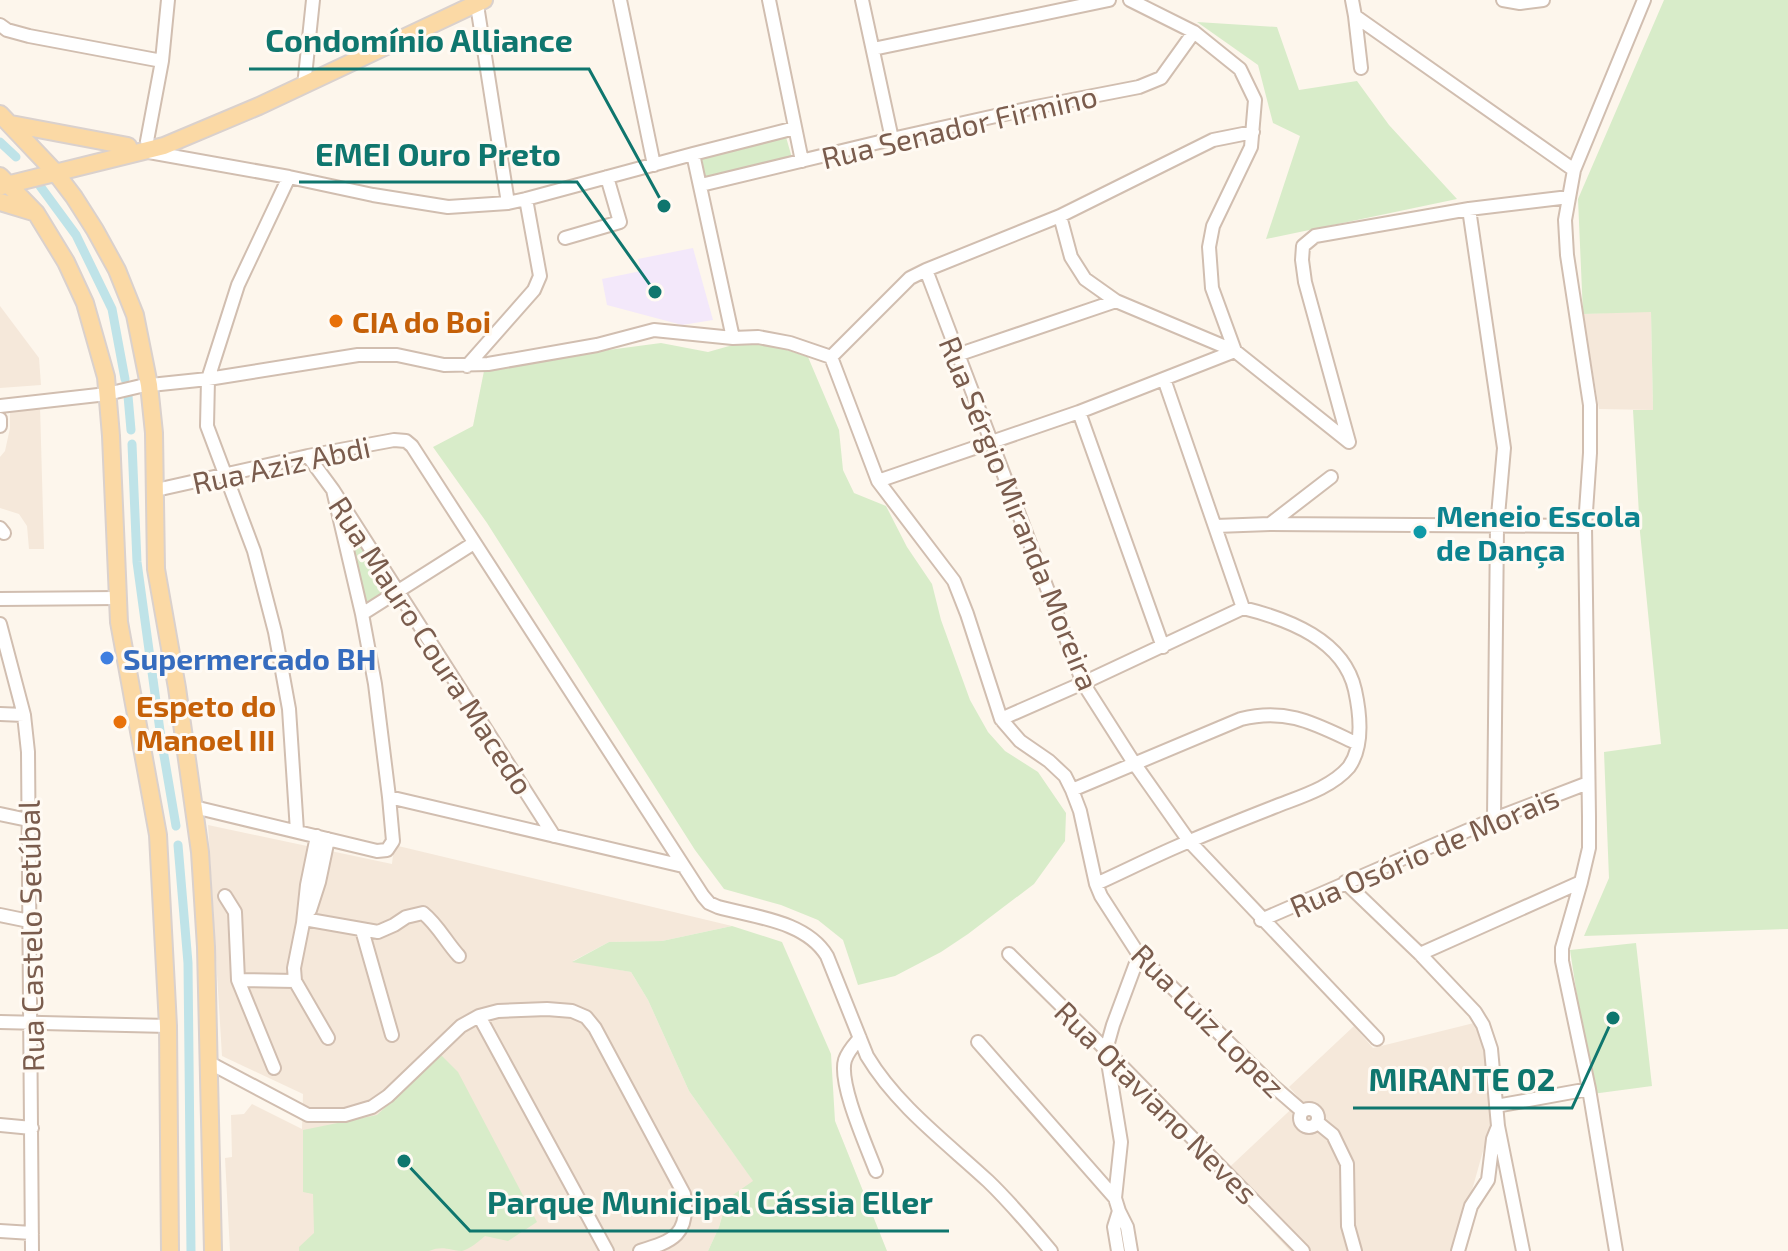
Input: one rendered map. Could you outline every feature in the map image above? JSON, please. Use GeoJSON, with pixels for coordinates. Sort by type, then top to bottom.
{"type":"FeatureCollection","features":[{"type":"Feature","properties":{"kind":"main road"},"geometry":{"type":"LineString","coordinates":[[6,119],[140,146],[164,146],[304,86],[478,2]]}},
{"type":"Feature","properties":{"kind":"main road"},"geometry":{"type":"LineString","coordinates":[[6,119],[56,174],[95,230],[135,315],[143,387],[154,433],[156,569],[177,688],[200,852],[206,947],[213,1251]]}},
{"type":"Feature","properties":{"kind":"main road"},"geometry":{"type":"LineString","coordinates":[[2,181],[56,174],[140,146]]}},
{"type":"Feature","properties":{"kind":"main road"},"geometry":{"type":"LineString","coordinates":[[56,174],[140,146]]}},
{"type":"Feature","properties":{"kind":"main road"},"geometry":{"type":"LineString","coordinates":[[2,181],[36,213],[66,262],[85,303],[112,393],[119,622],[158,835],[168,1026],[170,1251]]}},
{"type":"Feature","properties":{"kind":"main road"},"geometry":{"type":"LineString","coordinates":[[0,202],[36,213]]}},
{"type":"Feature","properties":{"kind":"street"},"geometry":{"type":"LineString","coordinates":[[168,0],[162,61],[140,146],[373,195],[448,207],[508,203],[795,128]]}},
{"type":"Feature","properties":{"kind":"street"},"geometry":{"type":"LineString","coordinates":[[304,86],[313,0]]}},
{"type":"Feature","properties":{"kind":"street"},"geometry":{"type":"LineString","coordinates":[[620,0],[654,165]]}},
{"type":"Feature","properties":{"kind":"street"},"geometry":{"type":"LineString","coordinates":[[769,0],[802,161]]}},
{"type":"Feature","properties":{"kind":"street"},"geometry":{"type":"LineString","coordinates":[[862,0],[892,139]]}},
{"type":"Feature","properties":{"kind":"street"},"geometry":{"type":"LineString","coordinates":[[873,49],[1109,0]]}},
{"type":"Feature","properties":{"kind":"street"},"geometry":{"type":"LineString","coordinates":[[1130,0],[1194,32],[1240,69],[1255,100],[1251,147],[1213,226],[1209,247],[1212,288],[1235,351]]}},
{"type":"Feature","properties":{"kind":"street"},"geometry":{"type":"LineString","coordinates":[[1352,0],[1361,68]]}},
{"type":"Feature","properties":{"kind":"street"},"geometry":{"type":"LineString","coordinates":[[1503,0],[1520,3],[1543,0]]}},
{"type":"Feature","properties":{"kind":"street"},"geometry":{"type":"LineString","coordinates":[[1616,1251],[1589,1089],[1562,961],[1562,948],[1589,848],[1585,526],[1590,405],[1567,255],[1565,220],[1574,170],[1644,0]]}},
{"type":"Feature","properties":{"kind":"street"},"geometry":{"type":"LineString","coordinates":[[478,2],[508,203]]}},
{"type":"Feature","properties":{"kind":"street"},"geometry":{"type":"LineString","coordinates":[[1355,16],[1574,170]]}},
{"type":"Feature","properties":{"kind":"street"},"geometry":{"type":"LineString","coordinates":[[0,25],[29,36],[162,61]]}},
{"type":"Feature","properties":{"kind":"street","name":"Rua Senador Firmino"},"geometry":{"type":"LineString","coordinates":[[701,185],[892,139],[1139,87],[1161,78],[1194,32]]}},
{"type":"Feature","properties":{"kind":"street"},"geometry":{"type":"LineString","coordinates":[[831,357],[910,278],[1060,216],[1213,140],[1253,132]]}},
{"type":"Feature","properties":{"kind":"street"},"geometry":{"type":"LineString","coordinates":[[693,154],[733,338]]}},
{"type":"Feature","properties":{"kind":"street"},"geometry":{"type":"LineString","coordinates":[[289,177],[238,285],[208,379],[207,426],[254,551],[275,632],[289,709],[297,831]]}},
{"type":"Feature","properties":{"kind":"street"},"geometry":{"type":"LineString","coordinates":[[565,238],[620,222],[607,177]]}},
{"type":"Feature","properties":{"kind":"street"},"geometry":{"type":"LineString","coordinates":[[1060,216],[1071,257],[1085,279],[1116,301],[1235,351],[1349,442],[1305,282],[1303,246],[1315,236],[1469,209],[1569,197]]}},
{"type":"Feature","properties":{"kind":"street"},"geometry":{"type":"LineString","coordinates":[[467,366],[534,290],[540,276],[526,199]]}},
{"type":"Feature","properties":{"kind":"street"},"geometry":{"type":"LineString","coordinates":[[1469,209],[1504,448],[1497,527],[1494,819]]}},
{"type":"Feature","properties":{"kind":"street","name":"Rua Sérgio Miranda Moreira"},"geometry":{"type":"LineString","coordinates":[[926,270],[1083,683],[1189,841],[1377,1039]]}},
{"type":"Feature","properties":{"kind":"street"},"geometry":{"type":"LineString","coordinates":[[957,355],[1116,301]]}},
{"type":"Feature","properties":{"kind":"street"},"geometry":{"type":"LineString","coordinates":[[0,406],[112,393],[358,355],[397,355],[444,365],[488,364],[597,345],[654,330],[733,338],[758,337],[790,343],[831,357]]}},
{"type":"Feature","properties":{"kind":"street"},"geometry":{"type":"LineString","coordinates":[[878,481],[1079,412],[1235,351]]}},
{"type":"Feature","properties":{"kind":"street"},"geometry":{"type":"LineString","coordinates":[[831,357],[878,481],[954,581],[1001,719],[1020,741],[1057,768],[1072,790],[1241,719],[1269,714],[1290,715],[1358,744]]}},
{"type":"Feature","properties":{"kind":"street"},"geometry":{"type":"LineString","coordinates":[[1164,379],[1243,608]]}},
{"type":"Feature","properties":{"kind":"street"},"geometry":{"type":"LineString","coordinates":[[1079,412],[1163,647]]}},
{"type":"Feature","properties":{"kind":"street"},"geometry":{"type":"LineString","coordinates":[[0,419],[0,426]]}},
{"type":"Feature","properties":{"kind":"street","name":"Rua Aziz Abdi"},"geometry":{"type":"LineString","coordinates":[[156,490],[308,456],[394,440],[406,441],[474,543]]}},
{"type":"Feature","properties":{"kind":"street","name":"Rua Mauro Coura Macedo"},"geometry":{"type":"LineString","coordinates":[[308,456],[333,490],[554,836]]}},
{"type":"Feature","properties":{"kind":"street"},"geometry":{"type":"LineString","coordinates":[[1270,524],[1331,477]]}},
{"type":"Feature","properties":{"kind":"street"},"geometry":{"type":"LineString","coordinates":[[194,807],[377,851],[387,850],[393,841],[375,684],[333,490]]}},
{"type":"Feature","properties":{"kind":"street"},"geometry":{"type":"LineString","coordinates":[[1216,526],[1585,526]]}},
{"type":"Feature","properties":{"kind":"street"},"geometry":{"type":"LineString","coordinates":[[362,614],[474,543],[709,903],[792,927],[814,939],[827,956],[876,1071],[903,1103],[1013,1205],[1051,1251]]}},
{"type":"Feature","properties":{"kind":"street"},"geometry":{"type":"LineString","coordinates":[[0,599],[118,598]]}},
{"type":"Feature","properties":{"kind":"street"},"geometry":{"type":"LineString","coordinates":[[1001,719],[1243,608],[1292,623],[1315,636],[1340,658],[1353,683],[1357,699],[1358,744],[1349,766],[1331,782],[1306,794],[1189,841],[1096,884]]}},
{"type":"Feature","properties":{"kind":"street","name":"Rua Castelo Setúbal"},"geometry":{"type":"LineString","coordinates":[[0,624],[24,715],[28,752],[32,1251]]}},
{"type":"Feature","properties":{"kind":"street"},"geometry":{"type":"LineString","coordinates":[[0,714],[24,715]]}},
{"type":"Feature","properties":{"kind":"street","name":"Rua Osório de Morais"},"geometry":{"type":"LineString","coordinates":[[1261,920],[1494,819],[1588,783]]}},
{"type":"Feature","properties":{"kind":"street","name":"Rua Luiz Lopez"},"geometry":{"type":"LineString","coordinates":[[1072,790],[1080,811],[1096,884],[1139,955],[1302,1111],[1301,1122],[1305,1126],[1315,1123]]}},
{"type":"Feature","properties":{"kind":"street"},"geometry":{"type":"LineString","coordinates":[[389,797],[683,866]]}},
{"type":"Feature","properties":{"kind":"street"},"geometry":{"type":"LineString","coordinates":[[0,814],[28,820]]}},
{"type":"Feature","properties":{"kind":"street"},"geometry":{"type":"LineString","coordinates":[[322,838],[319,882],[305,920],[294,968],[295,981],[328,1038]]}},
{"type":"Feature","properties":{"kind":"street"},"geometry":{"type":"LineString","coordinates":[[1345,882],[1420,954],[1475,1012],[1483,1025],[1491,1049],[1498,1126],[1523,1251]]}},
{"type":"Feature","properties":{"kind":"street"},"geometry":{"type":"LineString","coordinates":[[1420,954],[1581,882]]}},
{"type":"Feature","properties":{"kind":"street"},"geometry":{"type":"LineString","coordinates":[[225,896],[235,912],[238,980],[274,1068]]}},
{"type":"Feature","properties":{"kind":"street"},"geometry":{"type":"LineString","coordinates":[[305,920],[378,932],[406,917],[423,913],[459,956]]}},
{"type":"Feature","properties":{"kind":"street"},"geometry":{"type":"LineString","coordinates":[[0,915],[29,921]]}},
{"type":"Feature","properties":{"kind":"street"},"geometry":{"type":"LineString","coordinates":[[362,930],[392,1035]]}},
{"type":"Feature","properties":{"kind":"street","name":"Rua Otaviano Neves"},"geometry":{"type":"LineString","coordinates":[[1009,954],[1303,1251]]}},
{"type":"Feature","properties":{"kind":"street"},"geometry":{"type":"LineString","coordinates":[[1118,1251],[1114,1227],[1121,1142],[1106,1050],[1139,955]]}},
{"type":"Feature","properties":{"kind":"street"},"geometry":{"type":"LineString","coordinates":[[238,980],[295,981]]}},
{"type":"Feature","properties":{"kind":"street"},"geometry":{"type":"LineString","coordinates":[[208,1062],[308,1115],[345,1115],[372,1107],[388,1096],[461,1026],[479,1016],[498,1011],[547,1009],[572,1011],[586,1017],[595,1028],[684,1194],[686,1206],[682,1225],[676,1235],[666,1243],[640,1251]]}},
{"type":"Feature","properties":{"kind":"street"},"geometry":{"type":"LineString","coordinates":[[479,1016],[607,1251]]}},
{"type":"Feature","properties":{"kind":"street"},"geometry":{"type":"LineString","coordinates":[[0,1022],[168,1026]]}},
{"type":"Feature","properties":{"kind":"street"},"geometry":{"type":"LineString","coordinates":[[860,1038],[845,1061],[843,1076],[876,1171]]}},
{"type":"Feature","properties":{"kind":"street"},"geometry":{"type":"LineString","coordinates":[[978,1042],[1117,1205],[1127,1227],[1131,1251]]}},
{"type":"Feature","properties":{"kind":"street"},"geometry":{"type":"LineString","coordinates":[[1496,1106],[1589,1089]]}},
{"type":"Feature","properties":{"kind":"street"},"geometry":{"type":"LineString","coordinates":[[1305,1138],[1315,1123],[1333,1135],[1347,1164],[1348,1226],[1355,1251]]}},
{"type":"Feature","properties":{"kind":"street"},"geometry":{"type":"LineString","coordinates":[[0,1125],[32,1128]]}},
{"type":"Feature","properties":{"kind":"street"},"geometry":{"type":"LineString","coordinates":[[1458,1251],[1471,1206],[1488,1180],[1493,1139],[1498,1126]]}},
{"type":"Feature","properties":{"kind":"street"},"geometry":{"type":"LineString","coordinates":[[0,1231],[32,1233]]}},
{"type":"Feature","properties":{"kind":"shaded area"},"geometry":{"type":"Polygon","coordinates":[[[693,248],[713,320],[682,325],[607,305],[602,279],[641,271],[638,259],[693,248]]]}},
{"type":"Feature","properties":{"kind":"shaded area"},"geometry":{"type":"Polygon","coordinates":[[[0,306],[39,358],[41,385],[0,388],[0,306]]]}},
{"type":"Feature","properties":{"kind":"shaded area"},"geometry":{"type":"Polygon","coordinates":[[[1651,311],[1653,410],[1599,409],[1583,314],[1651,311]]]}},
{"type":"Feature","properties":{"kind":"shaded area"},"geometry":{"type":"Polygon","coordinates":[[[40,406],[44,549],[29,549],[27,526],[19,514],[0,508],[0,457],[5,451],[10,428],[10,407],[40,406]]]}},
{"type":"Feature","properties":{"kind":"shaded area"},"geometry":{"type":"Polygon","coordinates":[[[208,825],[392,864],[394,845],[732,926],[662,941],[609,942],[573,961],[631,972],[648,1000],[689,1091],[754,1182],[727,1199],[708,1251],[230,1251],[225,1158],[232,1157],[231,1115],[244,1114],[252,1104],[302,1129],[303,1094],[222,1056],[208,825]]]}},
{"type":"Feature","properties":{"kind":"shaded area"},"geometry":{"type":"Polygon","coordinates":[[[1474,1023],[1488,1050],[1492,1119],[1455,1251],[1290,1251],[1219,1177],[1301,1100],[1289,1087],[1354,1026],[1373,1048],[1474,1023]]]}},
{"type":"Feature","properties":{"kind":"green space"},"geometry":{"type":"Polygon","coordinates":[[[1664,0],[1788,0],[1788,929],[1584,936],[1609,878],[1604,752],[1661,744],[1640,532],[1633,410],[1653,410],[1651,312],[1583,314],[1578,199],[1664,0]]]}},
{"type":"Feature","properties":{"kind":"green space"},"geometry":{"type":"Polygon","coordinates":[[[1197,22],[1277,27],[1299,90],[1357,81],[1389,125],[1457,199],[1266,239],[1300,136],[1273,123],[1258,65],[1197,22]]]}},
{"type":"Feature","properties":{"kind":"green space"},"geometry":{"type":"Polygon","coordinates":[[[786,137],[792,158],[702,180],[697,159],[786,137]]]}},
{"type":"Feature","properties":{"kind":"green space"},"geometry":{"type":"Polygon","coordinates":[[[754,339],[808,357],[839,430],[843,470],[854,493],[886,506],[907,547],[932,584],[941,620],[970,700],[988,732],[1005,751],[1038,772],[1066,813],[1065,841],[1034,884],[941,952],[895,976],[858,985],[843,940],[818,920],[781,905],[724,889],[695,850],[487,523],[433,447],[473,426],[484,371],[661,343],[708,352],[754,339]]]}},
{"type":"Feature","properties":{"kind":"green space"},"geometry":{"type":"Polygon","coordinates":[[[333,490],[397,590],[362,614],[333,490]]]}},
{"type":"Feature","properties":{"kind":"green space"},"geometry":{"type":"Polygon","coordinates":[[[732,926],[782,942],[831,1054],[835,1121],[887,1251],[708,1251],[727,1199],[753,1181],[689,1091],[648,1000],[631,972],[572,962],[609,942],[662,941],[732,926]]]}},
{"type":"Feature","properties":{"kind":"green space"},"geometry":{"type":"Polygon","coordinates":[[[1636,943],[1652,1086],[1592,1094],[1570,950],[1636,943]]]}},
{"type":"Feature","properties":{"kind":"green space"},"geometry":{"type":"Polygon","coordinates":[[[441,1055],[458,1072],[537,1222],[508,1241],[485,1236],[462,1251],[443,1248],[429,1251],[299,1251],[299,1247],[314,1233],[313,1194],[303,1192],[303,1130],[377,1115],[441,1055]]]}},
{"type":"Feature","properties":{"kind":"waterway"},"geometry":{"type":"LineString","coordinates":[[0,142],[16,157]]}},
{"type":"Feature","properties":{"kind":"waterway"},"geometry":{"type":"LineString","coordinates":[[40,186],[76,235],[112,309],[125,379]]}},
{"type":"Feature","properties":{"kind":"waterway"},"geometry":{"type":"LineString","coordinates":[[128,396],[131,430]]}},
{"type":"Feature","properties":{"kind":"waterway"},"geometry":{"type":"LineString","coordinates":[[132,444],[137,562],[176,826]]}},
{"type":"Feature","properties":{"kind":"waterway"},"geometry":{"type":"LineString","coordinates":[[178,845],[188,963],[191,1251]]}},
{"type":"Feature","properties":{"kind":"place","name":"Condomínio Alliance"},"geometry":{"type":"Point","coordinates":[664,206]}},
{"type":"Feature","properties":{"kind":"place","name":"EMEI Ouro Preto"},"geometry":{"type":"Point","coordinates":[655,292]}},
{"type":"Feature","properties":{"kind":"place","name":"CIA do Boi"},"geometry":{"type":"Point","coordinates":[336,321]}},
{"type":"Feature","properties":{"kind":"place","name":"Meneio Escola de Dança"},"geometry":{"type":"Point","coordinates":[1420,532]}},
{"type":"Feature","properties":{"kind":"place","name":"Supermercado BH"},"geometry":{"type":"Point","coordinates":[107,658]}},
{"type":"Feature","properties":{"kind":"place","name":"Espeto do Manoel III"},"geometry":{"type":"Point","coordinates":[120,722]}},
{"type":"Feature","properties":{"kind":"place","name":"MIRANTE 02"},"geometry":{"type":"Point","coordinates":[1613,1018]}},
{"type":"Feature","properties":{"kind":"place","name":"Parque Municipal Cássia Eller"},"geometry":{"type":"Point","coordinates":[404,1161]}}]}
